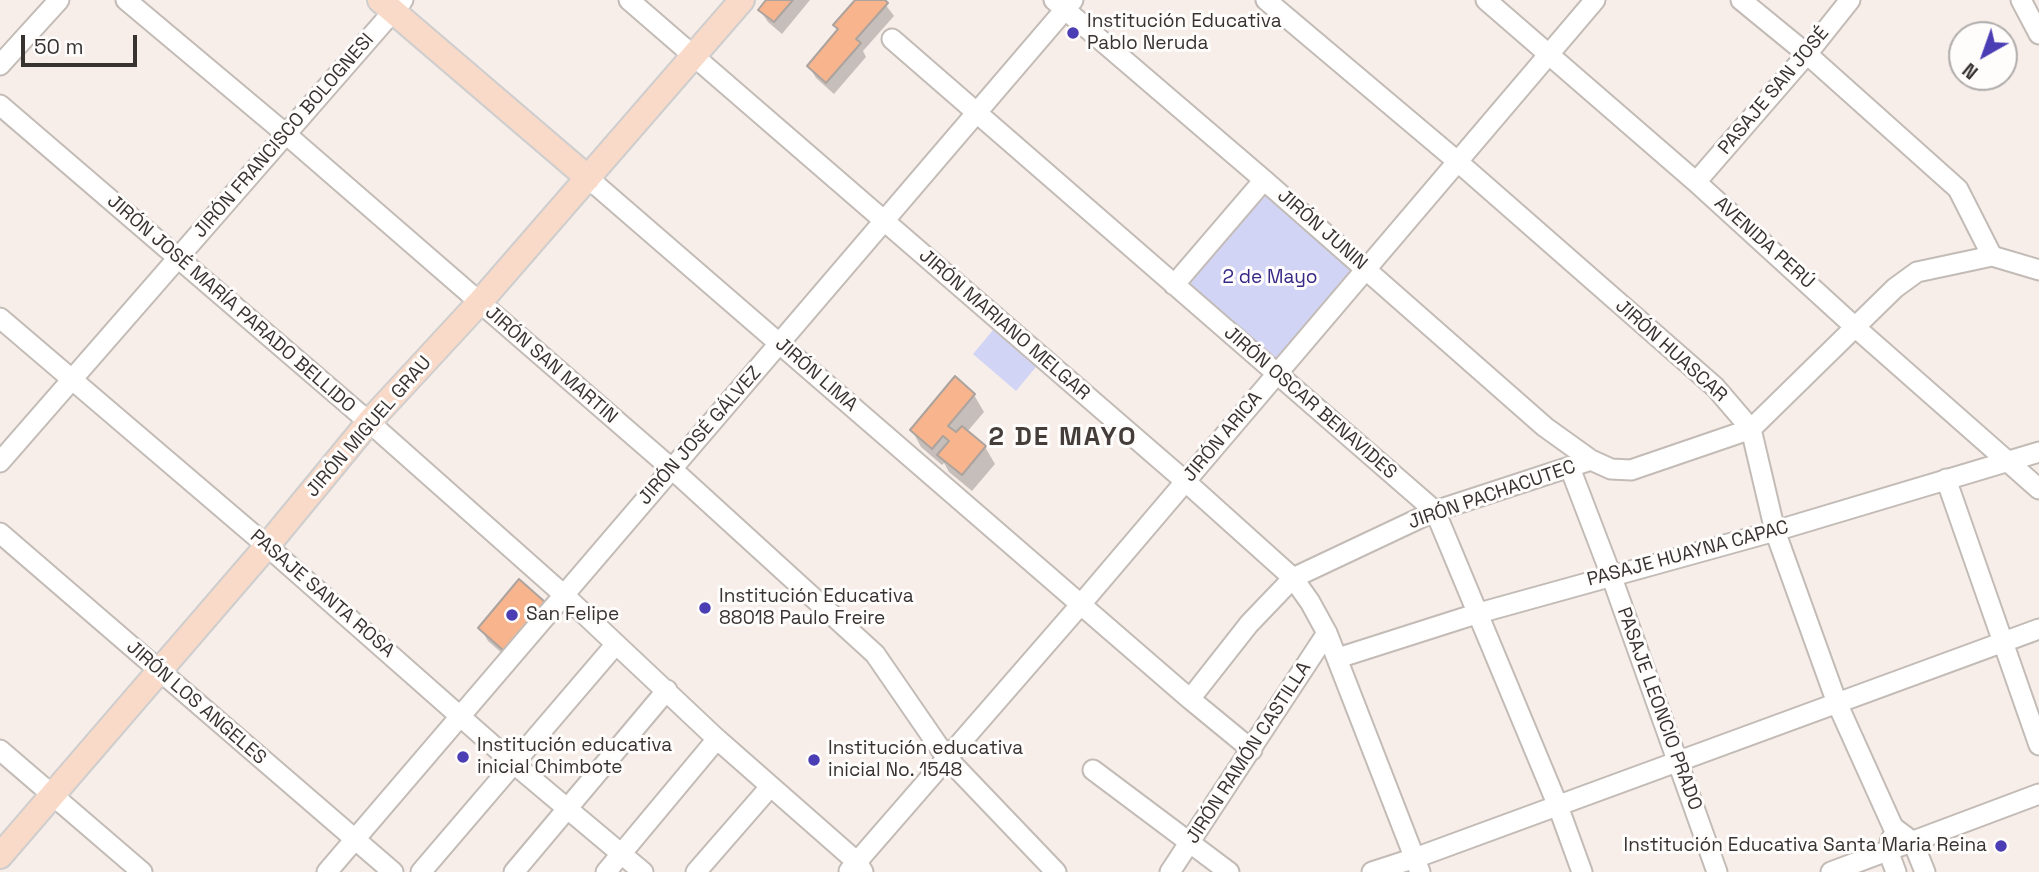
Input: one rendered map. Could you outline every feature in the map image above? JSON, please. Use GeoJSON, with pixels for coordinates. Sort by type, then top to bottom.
{"type":"FeatureCollection","features":[{"type":"Feature","properties":{"kind":"main road","name":"JIRÓN MIGUEL GRAU"},"geometry":{"type":"LineString","coordinates":[[0,856],[267,546],[369,422],[479,303],[742,0]]}},
{"type":"Feature","properties":{"kind":"main road","name":"JIRÓN LIMA"},"geometry":{"type":"LineString","coordinates":[[392,4],[588,178]]}},
{"type":"Feature","properties":{"kind":"street"},"geometry":{"type":"LineString","coordinates":[[0,65],[59,0]]}},
{"type":"Feature","properties":{"kind":"street","name":"JIRÓN SAN MARTIN"},"geometry":{"type":"LineString","coordinates":[[126,0],[287,135],[672,468],[875,654],[946,757],[1056,872]]}},
{"type":"Feature","properties":{"kind":"street","name":"JIRÓN MARIANO MELGAR"},"geometry":{"type":"LineString","coordinates":[[629,0],[1185,481],[1293,578],[1310,601],[1338,658],[1418,865]]}},
{"type":"Feature","properties":{"kind":"street","name":"JIRÓN HUASCAR"},"geometry":{"type":"LineString","coordinates":[[1266,0],[1457,161],[1715,387],[1751,429],[1775,531],[1837,703],[1893,827],[1913,842]]}},
{"type":"Feature","properties":{"kind":"street","name":"AVENIDA PERÚ"},"geometry":{"type":"LineString","coordinates":[[1486,0],[1696,181],[1855,327],[2039,489]]}},
{"type":"Feature","properties":{"kind":"street","name":"JIRÓN ARICA"},"geometry":{"type":"LineString","coordinates":[[856,869],[946,757],[1082,603],[1595,0]]}},
{"type":"Feature","properties":{"kind":"street"},"geometry":{"type":"LineString","coordinates":[[1741,0],[1807,54],[1958,189],[1992,256]]}},
{"type":"Feature","properties":{"kind":"street","name":"PASAJE SAN JOSÉ"},"geometry":{"type":"LineString","coordinates":[[1696,181],[1807,54],[1850,0]]}},
{"type":"Feature","properties":{"kind":"street"},"geometry":{"type":"LineString","coordinates":[[2021,0],[2039,34]]}},
{"type":"Feature","properties":{"kind":"street","name":"JIRÓN JOSÉ GÁLVEZ"},"geometry":{"type":"LineString","coordinates":[[327,872],[977,113],[1064,3]]}},
{"type":"Feature","properties":{"kind":"street","name":"JIRÓN JUNIN"},"geometry":{"type":"LineString","coordinates":[[1064,3],[1545,427],[1591,460]]}},
{"type":"Feature","properties":{"kind":"street","name":"JIRÓN FRANCISCO BOLOGNESI"},"geometry":{"type":"LineString","coordinates":[[0,462],[287,135],[392,4]]}},
{"type":"Feature","properties":{"kind":"street","name":"JIRÓN OSCAR BENAVIDES"},"geometry":{"type":"LineString","coordinates":[[892,39],[1435,511],[1558,806],[1582,872]]}},
{"type":"Feature","properties":{"kind":"street","name":"JIRÓN JOSÉ MARÍA PARADO BELLIDO"},"geometry":{"type":"LineString","coordinates":[[0,106],[369,422],[564,595],[856,869]]}},
{"type":"Feature","properties":{"kind":"street","name":"JIRÓN LIMA"},"geometry":{"type":"LineString","coordinates":[[588,178],[1252,750]]}},
{"type":"Feature","properties":{"kind":"street"},"geometry":{"type":"LineString","coordinates":[[1174,285],[1264,180]]}},
{"type":"Feature","properties":{"kind":"street","name":"JIRÓN PACHACUTEC"},"geometry":{"type":"LineString","coordinates":[[1190,699],[1250,624],[1293,578],[1435,511],[1591,460],[1611,469],[1631,470],[1751,429],[1895,288],[1917,272],[1992,256],[2039,270]]}},
{"type":"Feature","properties":{"kind":"street","name":"PASAJE SANTA ROSA"},"geometry":{"type":"LineString","coordinates":[[0,317],[267,546],[513,763],[643,872]]}},
{"type":"Feature","properties":{"kind":"street","name":"PASAJE HUAYNA CAPAC"},"geometry":{"type":"LineString","coordinates":[[1338,658],[1479,613],[1775,531],[2039,452]]}},
{"type":"Feature","properties":{"kind":"street","name":"PASAJE LEONCIO PRADO"},"geometry":{"type":"LineString","coordinates":[[1570,468],[1717,872]]}},
{"type":"Feature","properties":{"kind":"street"},"geometry":{"type":"LineString","coordinates":[[1946,479],[2039,746]]}},
{"type":"Feature","properties":{"kind":"street","name":"JIRÓN LOS ANGELES"},"geometry":{"type":"LineString","coordinates":[[0,533],[393,872]]}},
{"type":"Feature","properties":{"kind":"street"},"geometry":{"type":"LineString","coordinates":[[1371,872],[1418,865],[1558,806],[2039,629]]}},
{"type":"Feature","properties":{"kind":"street","name":"JIRÓN RAMÓN CASTILLA"},"geometry":{"type":"LineString","coordinates":[[1170,872],[1327,633]]}},
{"type":"Feature","properties":{"kind":"street"},"geometry":{"type":"LineString","coordinates":[[421,872],[616,644]]}},
{"type":"Feature","properties":{"kind":"street"},"geometry":{"type":"LineString","coordinates":[[514,872],[667,690]]}},
{"type":"Feature","properties":{"kind":"street"},"geometry":{"type":"LineString","coordinates":[[606,872],[717,739]]}},
{"type":"Feature","properties":{"kind":"street"},"geometry":{"type":"LineString","coordinates":[[0,750],[142,872]]}},
{"type":"Feature","properties":{"kind":"street"},"geometry":{"type":"LineString","coordinates":[[1093,770],[1229,872]]}},
{"type":"Feature","properties":{"kind":"street"},"geometry":{"type":"LineString","coordinates":[[696,872],[770,787]]}},
{"type":"Feature","properties":{"kind":"street"},"geometry":{"type":"LineString","coordinates":[[1831,872],[2039,794]]}},
{"type":"Feature","properties":{"kind":"street"},"geometry":{"type":"LineString","coordinates":[[1893,827],[1888,851],[1896,872]]}},
{"type":"Feature","properties":{"kind":"street"},"geometry":{"type":"LineString","coordinates":[[1913,842],[1925,872]]}},
{"type":"Feature","properties":{"kind":"green space","name":"2 de Mayo"},"geometry":{"type":"Polygon","coordinates":[[[1265,185],[1363,269],[1276,370],[1177,284],[1265,185]]]}},
{"type":"Feature","properties":{"kind":"green space"},"geometry":{"type":"Polygon","coordinates":[[[993,330],[1036,367],[1016,391],[973,354],[993,330]]]}},
{"type":"Feature","properties":{"kind":"building"},"geometry":{"type":"Polygon","coordinates":[[[766,0],[793,0],[774,22],[758,10],[766,0]]]}},
{"type":"Feature","properties":{"kind":"building"},"geometry":{"type":"Polygon","coordinates":[[[855,0],[885,0],[888,3],[856,39],[861,43],[826,83],[807,66],[838,29],[833,25],[855,0]]]}},
{"type":"Feature","properties":{"kind":"building"},"geometry":{"type":"Polygon","coordinates":[[[955,376],[975,394],[948,426],[956,432],[962,426],[986,446],[962,475],[937,455],[949,441],[943,436],[932,449],[910,430],[955,376]]]}},
{"type":"Feature","properties":{"kind":"building","name":"San Felipe"},"geometry":{"type":"Polygon","coordinates":[[[519,579],[545,602],[504,651],[478,628],[519,579]]]}},
{"type":"Feature","properties":{"kind":"place","name":"Institución Educativa Pablo Neruda"},"geometry":{"type":"Point","coordinates":[1073,33]}},
{"type":"Feature","properties":{"kind":"place","name":"Institución Educativa 88018 Paulo Freire"},"geometry":{"type":"Point","coordinates":[705,608]}},
{"type":"Feature","properties":{"kind":"place","name":"San Felipe"},"geometry":{"type":"Point","coordinates":[512,615]}},
{"type":"Feature","properties":{"kind":"place","name":"Institución educativa inicial Chimbote"},"geometry":{"type":"Point","coordinates":[463,757]}},
{"type":"Feature","properties":{"kind":"place","name":"Institución educativa inicial No. 1548"},"geometry":{"type":"Point","coordinates":[814,760]}},
{"type":"Feature","properties":{"kind":"place","name":"Institución Educativa Santa Maria Reina"},"geometry":{"type":"Point","coordinates":[2001,846]}},
{"type":"Feature","properties":{"kind":"district","name":"2 DE MAYO"},"geometry":{"type":"Point","coordinates":[1063,438]}}]}
